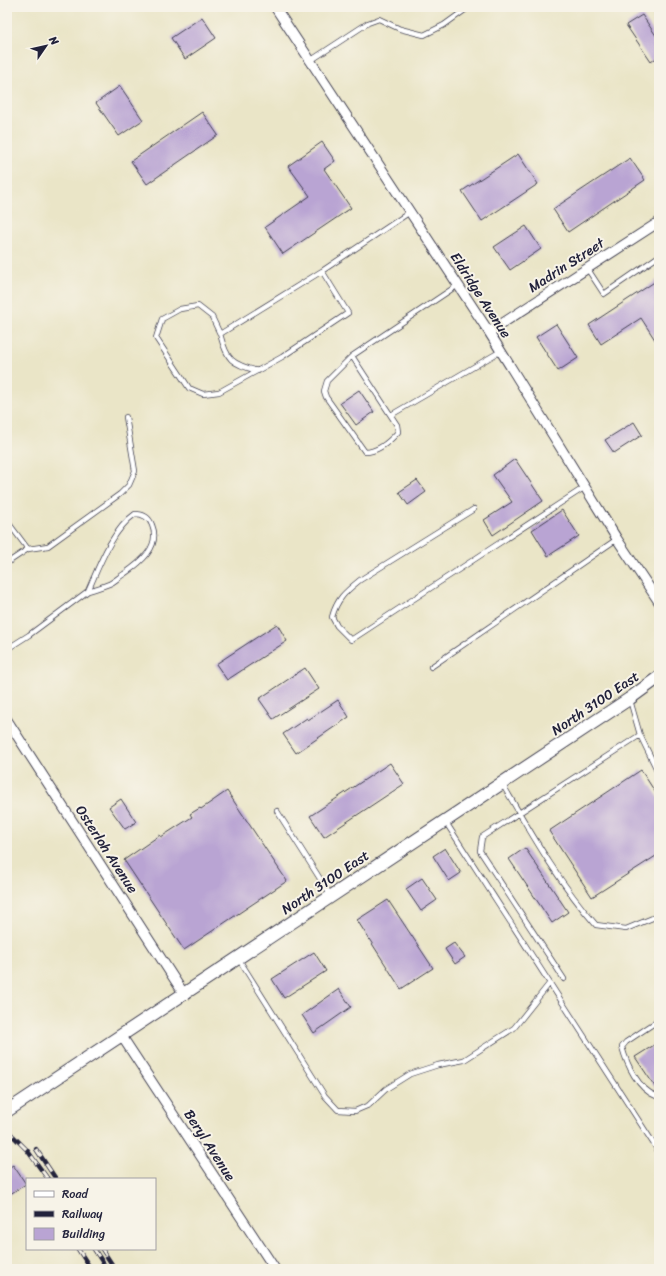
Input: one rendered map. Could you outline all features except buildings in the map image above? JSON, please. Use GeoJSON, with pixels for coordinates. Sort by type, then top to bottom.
{"type":"FeatureCollection","features":[{"type":"Feature","properties":{"kind":"main road","name":"North 3100 East"},"geometry":{"type":"LineString","coordinates":[[7,1111],[629,699],[659,677]]}},
{"type":"Feature","properties":{"kind":"street","name":"Eldridge Avenue"},"geometry":{"type":"LineString","coordinates":[[275,7],[489,332],[617,539],[659,602]]}},
{"type":"Feature","properties":{"kind":"street","name":"Madrin Street"},"geometry":{"type":"LineString","coordinates":[[489,332],[659,222]]}},
{"type":"Feature","properties":{"kind":"street","name":"Osterloh Avenue"},"geometry":{"type":"LineString","coordinates":[[7,720],[184,994]]}},
{"type":"Feature","properties":{"kind":"street","name":"Beryl Avenue"},"geometry":{"type":"LineString","coordinates":[[121,1036],[275,1269]]}},
{"type":"Feature","properties":{"kind":"lane"},"geometry":{"type":"LineString","coordinates":[[310,61],[368,23],[379,19],[400,29],[424,35],[444,26],[469,7]]}},
{"type":"Feature","properties":{"kind":"lane"},"geometry":{"type":"LineString","coordinates":[[220,334],[322,270],[410,212]]}},
{"type":"Feature","properties":{"kind":"lane"},"geometry":{"type":"LineString","coordinates":[[587,268],[604,294],[659,256]]}},
{"type":"Feature","properties":{"kind":"lane"},"geometry":{"type":"LineString","coordinates":[[258,370],[247,368],[234,362],[225,352],[220,334],[212,317],[198,306],[180,309],[162,319],[156,338],[189,388],[203,394],[219,392],[282,357],[348,313],[322,270]]}},
{"type":"Feature","properties":{"kind":"lane"},"geometry":{"type":"LineString","coordinates":[[352,356],[397,425],[398,432],[391,440],[371,452],[365,452],[326,397],[324,391],[327,381],[352,356],[458,285]]}},
{"type":"Feature","properties":{"kind":"lane"},"geometry":{"type":"LineString","coordinates":[[391,415],[501,351]]}},
{"type":"Feature","properties":{"kind":"lane"},"geometry":{"type":"LineString","coordinates":[[7,563],[28,549],[48,546],[120,494],[129,485],[135,471],[126,417]]}},
{"type":"Feature","properties":{"kind":"lane"},"geometry":{"type":"LineString","coordinates":[[474,509],[360,580],[343,594],[335,605],[332,617],[337,626],[351,640],[585,487]]}},
{"type":"Feature","properties":{"kind":"lane"},"geometry":{"type":"LineString","coordinates":[[7,649],[29,635],[88,592],[110,584],[137,565],[148,554],[154,540],[154,530],[150,520],[141,514],[135,514],[127,519],[105,550],[88,592]]}},
{"type":"Feature","properties":{"kind":"lane"},"geometry":{"type":"LineString","coordinates":[[7,520],[28,549]]}},
{"type":"Feature","properties":{"kind":"lane"},"geometry":{"type":"LineString","coordinates":[[431,667],[617,539]]}},
{"type":"Feature","properties":{"kind":"lane"},"geometry":{"type":"LineString","coordinates":[[629,699],[640,735],[659,774]]}},
{"type":"Feature","properties":{"kind":"lane"},"geometry":{"type":"LineString","coordinates":[[564,979],[480,850],[482,836],[520,814],[640,735]]}},
{"type":"Feature","properties":{"kind":"lane"},"geometry":{"type":"LineString","coordinates":[[502,783],[567,888],[581,908],[596,925],[626,929],[655,918],[659,914]]}},
{"type":"Feature","properties":{"kind":"lane"},"geometry":{"type":"LineString","coordinates":[[277,811],[331,896]]}},
{"type":"Feature","properties":{"kind":"lane"},"geometry":{"type":"LineString","coordinates":[[445,821],[659,1152]]}},
{"type":"Feature","properties":{"kind":"lane"},"geometry":{"type":"LineString","coordinates":[[238,958],[325,1096],[338,1110],[355,1111],[369,1105],[386,1089],[410,1074],[438,1065],[464,1060],[514,1028],[549,984]]}},
{"type":"Feature","properties":{"kind":"lane"},"geometry":{"type":"LineString","coordinates":[[659,1020],[626,1042],[622,1047],[626,1059],[637,1080],[649,1093],[656,1096],[659,1095]]}},
{"type":"Feature","properties":{"kind":"railway"},"geometry":{"type":"LineString","coordinates":[[7,1130],[27,1150],[47,1178]]}},
{"type":"Feature","properties":{"kind":"railway"},"geometry":{"type":"LineString","coordinates":[[36,1149],[55,1178]]}},
{"type":"Feature","properties":{"kind":"railway"},"geometry":{"type":"LineString","coordinates":[[79,1250],[91,1269]]}},
{"type":"Feature","properties":{"kind":"railway"},"geometry":{"type":"LineString","coordinates":[[95,1250],[107,1269]]}},
{"type":"Feature","properties":{"kind":"railway"},"geometry":{"type":"LineString","coordinates":[[103,1250],[115,1269]]}}]}
